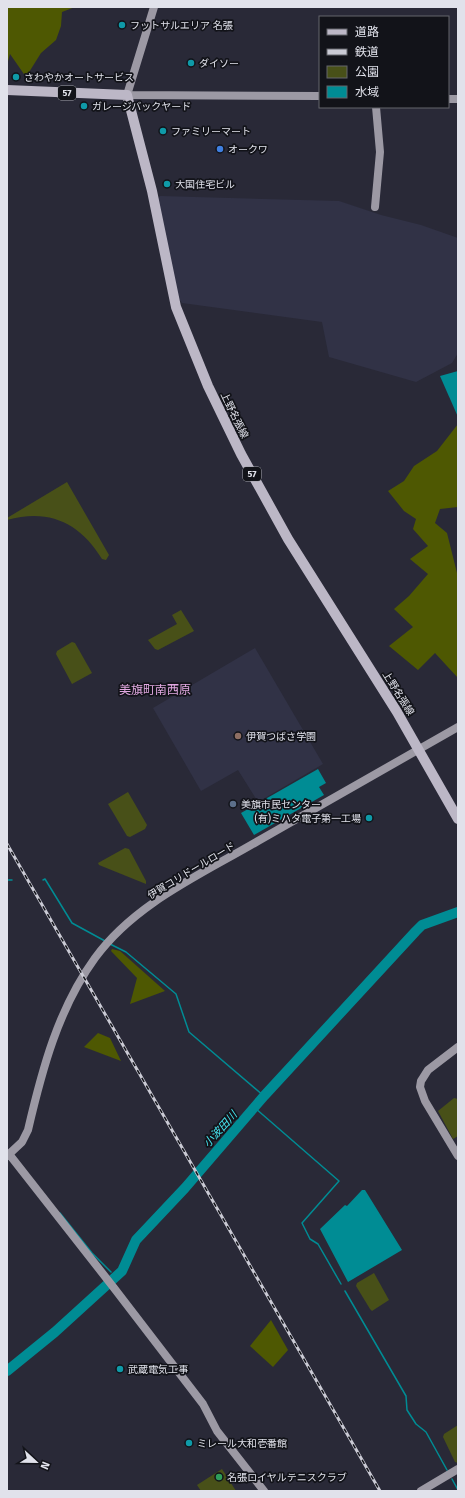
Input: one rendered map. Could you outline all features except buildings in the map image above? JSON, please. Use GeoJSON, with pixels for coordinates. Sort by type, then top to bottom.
{"type":"FeatureCollection","features":[{"type":"Feature","properties":{"kind":"main road","name":"57"},"geometry":{"type":"LineString","coordinates":[[7,90],[127,95]]}},
{"type":"Feature","properties":{"kind":"main road","name":"上野名張線"},"geometry":{"type":"LineString","coordinates":[[127,95],[152,191],[176,307],[208,386],[241,454],[288,539],[419,749],[458,819]]}},
{"type":"Feature","properties":{"kind":"street"},"geometry":{"type":"LineString","coordinates":[[154,7],[127,95],[319,96]]}},
{"type":"Feature","properties":{"kind":"street"},"geometry":{"type":"LineString","coordinates":[[376,108],[380,152],[376,207]]}},
{"type":"Feature","properties":{"kind":"street","name":"伊賀コリドールロード"},"geometry":{"type":"LineString","coordinates":[[8,1155],[22,1142],[28,1130],[51,1047],[65,1009],[79,982],[108,943],[136,917],[167,893],[458,727]]}},
{"type":"Feature","properties":{"kind":"street"},"geometry":{"type":"LineString","coordinates":[[458,1047],[428,1070],[421,1082],[420,1087],[425,1101],[458,1156]]}},
{"type":"Feature","properties":{"kind":"street"},"geometry":{"type":"LineString","coordinates":[[8,1155],[107,1279],[203,1404],[217,1431],[264,1491]]}},
{"type":"Feature","properties":{"kind":"street"},"geometry":{"type":"LineString","coordinates":[[421,1491],[458,1469]]}},
{"type":"Feature","properties":{"kind":"shaded area"},"geometry":{"type":"Polygon","coordinates":[[[160,196],[339,201],[381,215],[421,225],[458,238],[458,353],[452,363],[416,382],[329,357],[322,322],[182,303],[178,298],[158,199],[160,196]]]}},
{"type":"Feature","properties":{"kind":"shaded area","name":"伊賀つばさ学園"},"geometry":{"type":"Polygon","coordinates":[[[255,648],[323,764],[258,802],[238,770],[201,791],[153,708],[255,648]]]}},
{"type":"Feature","properties":{"kind":"green space"},"geometry":{"type":"Polygon","coordinates":[[[7,7],[75,7],[62,12],[61,26],[56,40],[41,53],[26,77],[10,54],[7,65],[7,7]]]}},
{"type":"Feature","properties":{"kind":"green space"},"geometry":{"type":"Polygon","coordinates":[[[458,424],[458,507],[440,509],[435,523],[447,533],[458,577],[458,678],[435,653],[418,670],[389,646],[413,627],[394,609],[409,596],[428,574],[410,559],[428,546],[413,529],[416,519],[404,511],[388,491],[404,481],[414,466],[437,451],[458,424]]]}},
{"type":"Feature","properties":{"kind":"green space"},"geometry":{"type":"Polygon","coordinates":[[[67,482],[109,555],[106,560],[102,559],[84,536],[62,522],[36,516],[7,520],[7,518],[67,482]]]}},
{"type":"Feature","properties":{"kind":"green space"},"geometry":{"type":"Polygon","coordinates":[[[181,610],[194,631],[158,650],[155,649],[148,640],[177,624],[172,615],[181,610]]]}},
{"type":"Feature","properties":{"kind":"green space"},"geometry":{"type":"Polygon","coordinates":[[[72,642],[75,643],[92,673],[72,684],[56,654],[57,651],[72,642]]]}},
{"type":"Feature","properties":{"kind":"green space"},"geometry":{"type":"Polygon","coordinates":[[[128,792],[147,825],[145,829],[130,837],[127,836],[108,804],[128,792]]]}},
{"type":"Feature","properties":{"kind":"green space"},"geometry":{"type":"Polygon","coordinates":[[[125,848],[129,849],[146,881],[146,884],[99,865],[98,863],[125,848]]]}},
{"type":"Feature","properties":{"kind":"green space"},"geometry":{"type":"Polygon","coordinates":[[[112,949],[120,951],[165,991],[130,1004],[137,978],[111,951],[112,949]]]}},
{"type":"Feature","properties":{"kind":"green space"},"geometry":{"type":"Polygon","coordinates":[[[98,1033],[110,1038],[121,1061],[84,1047],[98,1033]]]}},
{"type":"Feature","properties":{"kind":"green space"},"geometry":{"type":"Polygon","coordinates":[[[454,1098],[458,1099],[458,1136],[453,1139],[438,1111],[454,1098]]]}},
{"type":"Feature","properties":{"kind":"green space"},"geometry":{"type":"Polygon","coordinates":[[[374,1273],[389,1300],[372,1311],[356,1286],[357,1283],[374,1273]]]}},
{"type":"Feature","properties":{"kind":"green space"},"geometry":{"type":"Polygon","coordinates":[[[271,1320],[288,1350],[273,1367],[250,1346],[271,1320]]]}},
{"type":"Feature","properties":{"kind":"green space"},"geometry":{"type":"Polygon","coordinates":[[[458,1425],[458,1463],[455,1462],[443,1437],[444,1434],[458,1425]]]}},
{"type":"Feature","properties":{"kind":"green space","name":"名張ロイヤルテニスクラブ"},"geometry":{"type":"Polygon","coordinates":[[[222,1469],[236,1491],[201,1491],[197,1485],[222,1469]]]}},
{"type":"Feature","properties":{"kind":"water"},"geometry":{"type":"Polygon","coordinates":[[[458,371],[458,417],[440,376],[458,371]]]}},
{"type":"Feature","properties":{"kind":"water"},"geometry":{"type":"Polygon","coordinates":[[[318,769],[326,783],[319,787],[324,795],[254,835],[241,813],[318,769]]]}},
{"type":"Feature","properties":{"kind":"water"},"geometry":{"type":"Polygon","coordinates":[[[362,1190],[365,1190],[402,1250],[348,1282],[320,1229],[345,1205],[347,1206],[362,1190]]]}},
{"type":"Feature","properties":{"kind":"waterway"},"geometry":{"type":"LineString","coordinates":[[43,880],[45,879],[72,923],[105,941]]}},
{"type":"Feature","properties":{"kind":"waterway"},"geometry":{"type":"LineString","coordinates":[[7,880],[12,880]]}},
{"type":"Feature","properties":{"kind":"waterway","name":"小波田川"},"geometry":{"type":"LineString","coordinates":[[7,1371],[55,1332],[122,1271],[136,1240],[185,1188],[264,1096],[416,931],[422,925],[458,912]]}},
{"type":"Feature","properties":{"kind":"waterway"},"geometry":{"type":"LineString","coordinates":[[110,944],[126,952],[176,994],[189,1032],[264,1096]]}},
{"type":"Feature","properties":{"kind":"waterway"},"geometry":{"type":"LineString","coordinates":[[255,1108],[339,1181],[302,1223],[310,1239],[318,1244],[341,1284]]}},
{"type":"Feature","properties":{"kind":"waterway"},"geometry":{"type":"LineString","coordinates":[[60,1213],[92,1253],[111,1272]]}},
{"type":"Feature","properties":{"kind":"waterway"},"geometry":{"type":"LineString","coordinates":[[345,1291],[406,1396],[407,1410],[416,1424],[426,1432],[447,1470]]}},
{"type":"Feature","properties":{"kind":"waterway"},"geometry":{"type":"LineString","coordinates":[[452,1479],[458,1490]]}},
{"type":"Feature","properties":{"kind":"railway"},"geometry":{"type":"LineString","coordinates":[[7,844],[380,1491]]}},
{"type":"Feature","properties":{"kind":"place","name":"フットサルエリア 名張"},"geometry":{"type":"Point","coordinates":[122,25]}},
{"type":"Feature","properties":{"kind":"place","name":"ダイソー"},"geometry":{"type":"Point","coordinates":[191,63]}},
{"type":"Feature","properties":{"kind":"place","name":"さわやかオートサービス"},"geometry":{"type":"Point","coordinates":[16,77]}},
{"type":"Feature","properties":{"kind":"place","name":"ガレージバックヤード"},"geometry":{"type":"Point","coordinates":[84,106]}},
{"type":"Feature","properties":{"kind":"place","name":"ファミリーマート"},"geometry":{"type":"Point","coordinates":[163,131]}},
{"type":"Feature","properties":{"kind":"place","name":"オークワ"},"geometry":{"type":"Point","coordinates":[220,149]}},
{"type":"Feature","properties":{"kind":"place","name":"大国住宅ビル"},"geometry":{"type":"Point","coordinates":[167,184]}},
{"type":"Feature","properties":{"kind":"place","name":"伊賀つばさ学園"},"geometry":{"type":"Point","coordinates":[238,736]}},
{"type":"Feature","properties":{"kind":"place","name":"美旗市民センター"},"geometry":{"type":"Point","coordinates":[233,804]}},
{"type":"Feature","properties":{"kind":"place","name":"(有)ミハタ電子第一工場"},"geometry":{"type":"Point","coordinates":[369,818]}},
{"type":"Feature","properties":{"kind":"place","name":"武蔵電気工事"},"geometry":{"type":"Point","coordinates":[120,1369]}},
{"type":"Feature","properties":{"kind":"place","name":"ミレール大和壱番館"},"geometry":{"type":"Point","coordinates":[189,1443]}},
{"type":"Feature","properties":{"kind":"place","name":"名張ロイヤルテニスクラブ"},"geometry":{"type":"Point","coordinates":[219,1477]}},
{"type":"Feature","properties":{"kind":"district","name":"美旗町南西原"},"geometry":{"type":"Point","coordinates":[155,690]}}]}
